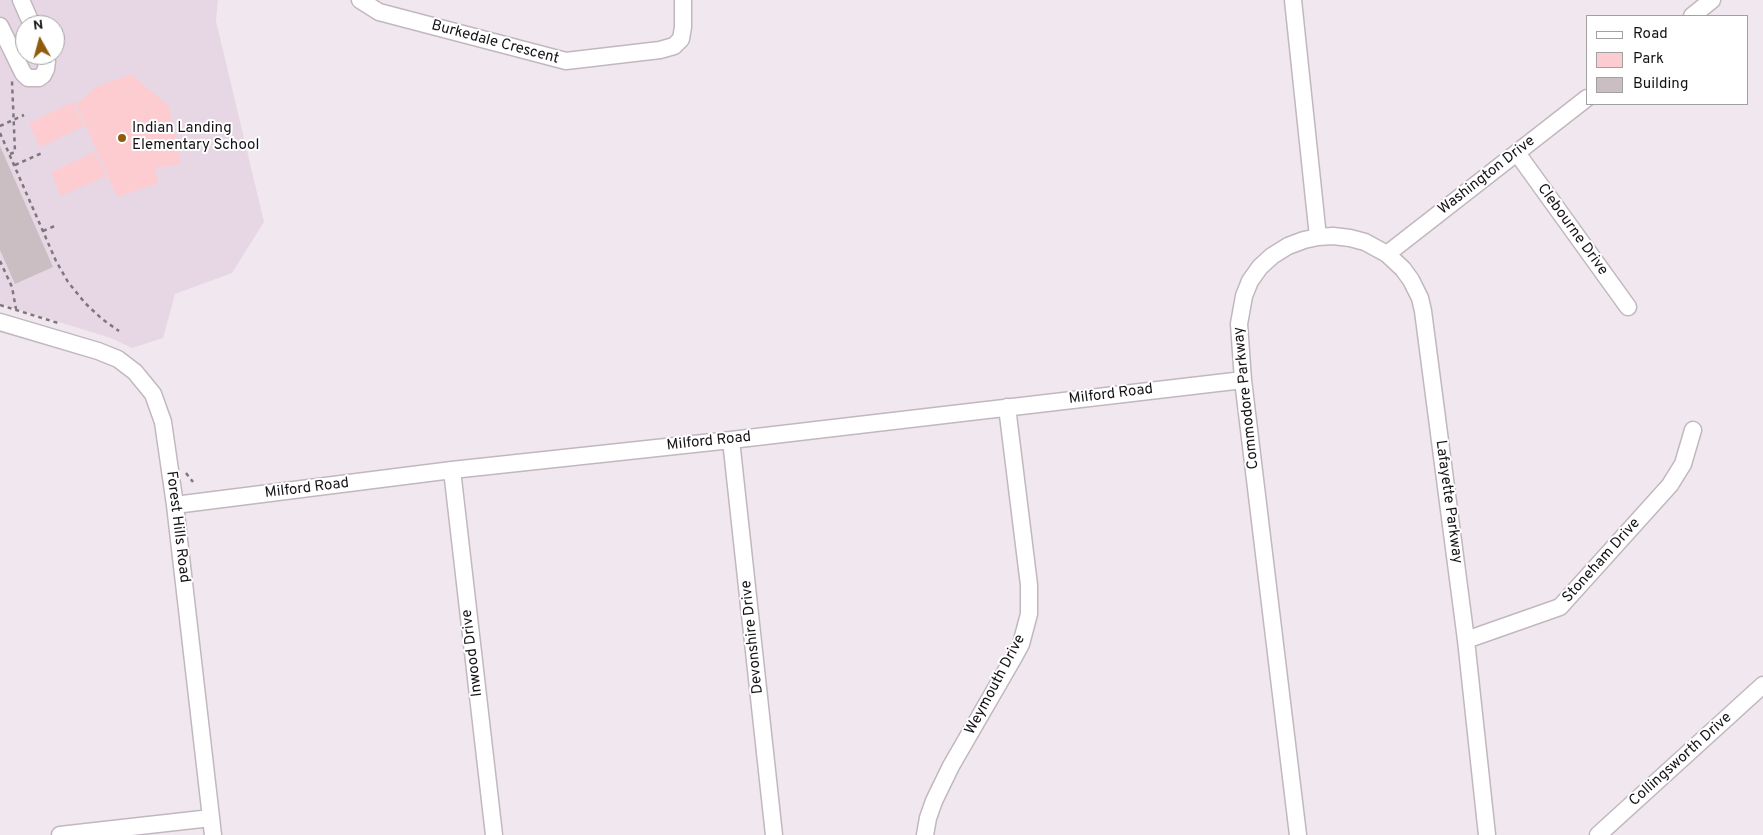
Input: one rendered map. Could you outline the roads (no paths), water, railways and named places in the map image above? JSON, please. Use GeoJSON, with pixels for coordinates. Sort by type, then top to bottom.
{"type":"FeatureCollection","features":[{"type":"Feature","properties":{"kind":"street"},"geometry":{"type":"LineString","coordinates":[[21,0],[28,15]]}},
{"type":"Feature","properties":{"kind":"street","name":"Burkedale Crescent"},"geometry":{"type":"LineString","coordinates":[[360,0],[380,12],[566,62],[660,50],[674,46],[681,39],[683,0]]}},
{"type":"Feature","properties":{"kind":"street"},"geometry":{"type":"LineString","coordinates":[[1293,0],[1318,236]]}},
{"type":"Feature","properties":{"kind":"street"},"geometry":{"type":"LineString","coordinates":[[1693,15],[1712,0]]}},
{"type":"Feature","properties":{"kind":"street"},"geometry":{"type":"LineString","coordinates":[[0,26],[15,57]]}},
{"type":"Feature","properties":{"kind":"street"},"geometry":{"type":"LineString","coordinates":[[19,65],[28,78],[39,78],[43,75],[46,65]]}},
{"type":"Feature","properties":{"kind":"street","name":"Washington Drive"},"geometry":{"type":"LineString","coordinates":[[1387,254],[1586,99]]}},
{"type":"Feature","properties":{"kind":"street","name":"Clebourne Drive"},"geometry":{"type":"LineString","coordinates":[[1517,153],[1628,306]]}},
{"type":"Feature","properties":{"kind":"street","name":"Lafayette Parkway"},"geometry":{"type":"LineString","coordinates":[[1318,236],[1350,238],[1365,242],[1387,254],[1403,269],[1420,298],[1466,640],[1487,835]]}},
{"type":"Feature","properties":{"kind":"street","name":"Commodore Parkway"},"geometry":{"type":"LineString","coordinates":[[1298,835],[1243,380],[1239,324],[1244,296],[1250,281],[1260,267],[1272,256],[1288,246],[1318,236]]}},
{"type":"Feature","properties":{"kind":"street","name":"Forest Hills Road"},"geometry":{"type":"LineString","coordinates":[[0,322],[118,359],[135,372],[152,394],[163,422],[175,505],[213,835]]}},
{"type":"Feature","properties":{"kind":"street","name":"Milford Road"},"geometry":{"type":"LineString","coordinates":[[175,505],[452,470],[731,440],[1243,380]]}},
{"type":"Feature","properties":{"kind":"street","name":"Weymouth Drive"},"geometry":{"type":"LineString","coordinates":[[925,835],[934,801],[951,766],[1021,644],[1029,614],[1029,585],[1007,407]]}},
{"type":"Feature","properties":{"kind":"street","name":"Stoneham Drive"},"geometry":{"type":"LineString","coordinates":[[1466,640],[1560,607],[1670,485],[1683,464],[1693,430]]}},
{"type":"Feature","properties":{"kind":"street","name":"Devonshire Drive"},"geometry":{"type":"LineString","coordinates":[[731,440],[774,835]]}},
{"type":"Feature","properties":{"kind":"street","name":"Inwood Drive"},"geometry":{"type":"LineString","coordinates":[[452,470],[494,835]]}},
{"type":"Feature","properties":{"kind":"street","name":"Collingsworth Drive"},"geometry":{"type":"LineString","coordinates":[[1598,835],[1763,685]]}},
{"type":"Feature","properties":{"kind":"street"},"geometry":{"type":"LineString","coordinates":[[60,835],[211,818]]}},
{"type":"Feature","properties":{"kind":"place","name":"Indian Landing Elementary School"},"geometry":{"type":"Point","coordinates":[122,138]}}]}
